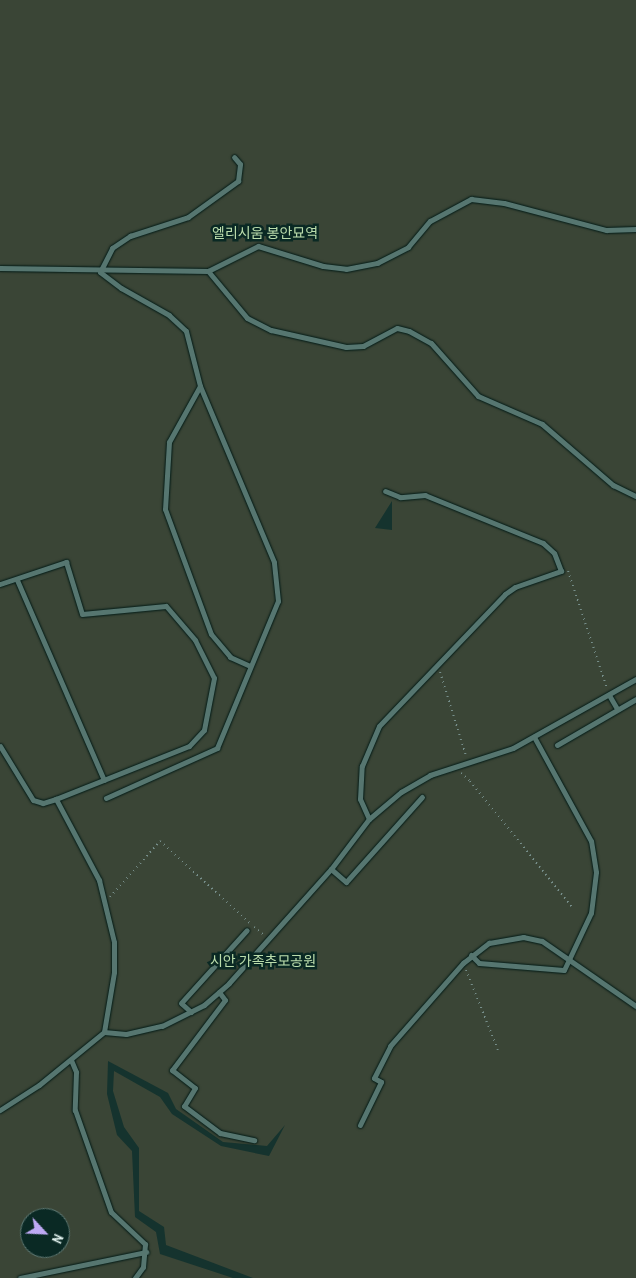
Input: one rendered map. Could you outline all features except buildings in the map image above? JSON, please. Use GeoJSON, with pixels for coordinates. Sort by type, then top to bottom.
{"type":"FeatureCollection","features":[{"type":"Feature","properties":{"kind":"lane"},"geometry":{"type":"LineString","coordinates":[[100,272],[112,248],[130,236],[188,217],[238,181],[240,164],[234,157]]}},
{"type":"Feature","properties":{"kind":"lane"},"geometry":{"type":"LineString","coordinates":[[0,268],[100,272],[208,271],[258,246],[322,266],[346,269],[377,263],[408,247],[430,221],[470,199],[504,203],[606,230],[636,229]]}},
{"type":"Feature","properties":{"kind":"lane"},"geometry":{"type":"LineString","coordinates":[[208,271],[247,318],[271,330],[346,347],[362,346],[397,328],[409,331],[430,343],[478,396],[542,424],[558,435],[613,485],[636,496]]}},
{"type":"Feature","properties":{"kind":"lane"},"geometry":{"type":"LineString","coordinates":[[100,272],[121,288],[169,316],[186,331],[200,386],[274,562],[278,601],[250,666],[222,740],[212,753],[106,798]]}},
{"type":"Feature","properties":{"kind":"lane"},"geometry":{"type":"LineString","coordinates":[[200,386],[169,442],[165,508],[211,634],[230,657],[250,666]]}},
{"type":"Feature","properties":{"kind":"lane"},"geometry":{"type":"LineString","coordinates":[[369,819],[360,800],[362,766],[371,739],[388,716],[438,663],[515,587],[561,571],[554,553],[543,543],[425,495],[400,497],[385,491]]}},
{"type":"Feature","properties":{"kind":"lane"},"geometry":{"type":"LineString","coordinates":[[0,584],[17,580],[66,562],[82,614],[166,606],[195,640],[214,678],[204,730],[197,739],[175,753],[56,799],[43,803],[33,800],[0,746]]}},
{"type":"Feature","properties":{"kind":"lane"},"geometry":{"type":"LineString","coordinates":[[17,580],[104,780]]}},
{"type":"Feature","properties":{"kind":"lane"},"geometry":{"type":"LineString","coordinates":[[104,1032],[116,1034],[136,1032],[162,1026],[191,1012],[219,992],[331,870],[369,819],[401,792],[430,775],[499,754],[534,737],[636,679]]}},
{"type":"Feature","properties":{"kind":"lane"},"geometry":{"type":"LineString","coordinates":[[610,695],[617,709]]}},
{"type":"Feature","properties":{"kind":"lane"},"geometry":{"type":"LineString","coordinates":[[557,745],[617,709],[636,700]]}},
{"type":"Feature","properties":{"kind":"lane"},"geometry":{"type":"LineString","coordinates":[[471,955],[479,963],[564,970],[587,924],[594,900],[594,855],[586,830],[534,737]]}},
{"type":"Feature","properties":{"kind":"lane"},"geometry":{"type":"LineString","coordinates":[[331,870],[346,882],[422,797]]}},
{"type":"Feature","properties":{"kind":"lane"},"geometry":{"type":"LineString","coordinates":[[0,1110],[71,1060],[104,1032],[115,957],[105,903],[93,865],[56,799]]}},
{"type":"Feature","properties":{"kind":"lane"},"geometry":{"type":"LineString","coordinates":[[191,1012],[180,1003],[247,930]]}},
{"type":"Feature","properties":{"kind":"lane"},"geometry":{"type":"LineString","coordinates":[[360,1125],[381,1082],[374,1078],[390,1046],[463,963],[489,943],[523,937],[542,941],[570,958],[626,1001],[636,1006]]}},
{"type":"Feature","properties":{"kind":"lane"},"geometry":{"type":"LineString","coordinates":[[219,992],[225,1000],[172,1070],[194,1088],[184,1106],[227,1136],[254,1140]]}},
{"type":"Feature","properties":{"kind":"lane"},"geometry":{"type":"LineString","coordinates":[[71,1060],[76,1072],[75,1110],[111,1212],[141,1237],[146,1252],[143,1267],[135,1278]]}},
{"type":"Feature","properties":{"kind":"lane"},"geometry":{"type":"LineString","coordinates":[[20,1278],[146,1252]]}},
{"type":"Feature","properties":{"kind":"path"},"geometry":{"type":"LineString","coordinates":[[561,571],[567,569],[610,695]]}},
{"type":"Feature","properties":{"kind":"path"},"geometry":{"type":"LineString","coordinates":[[438,663],[468,763]]}},
{"type":"Feature","properties":{"kind":"path"},"geometry":{"type":"LineString","coordinates":[[453,767],[470,781],[572,907]]}},
{"type":"Feature","properties":{"kind":"path"},"geometry":{"type":"LineString","coordinates":[[105,903],[160,841],[268,939]]}},
{"type":"Feature","properties":{"kind":"path"},"geometry":{"type":"LineString","coordinates":[[463,963],[498,1050]]}},
{"type":"Feature","properties":{"kind":"green space"},"geometry":{"type":"Polygon","coordinates":[[[0,0],[636,0],[636,1278],[253,1278],[166,1245],[164,1227],[139,1211],[139,1148],[124,1127],[113,1091],[114,1071],[160,1097],[172,1114],[221,1146],[269,1156],[285,1125],[267,1146],[223,1142],[176,1109],[168,1093],[108,1061],[107,1094],[117,1135],[132,1151],[135,1217],[156,1232],[160,1254],[233,1278],[0,1278],[0,0]],[[392,501],[375,528],[392,530],[392,501]]]}},
{"type":"Feature","properties":{"kind":"park label","name":"엘리시움 봉안묘역"},"geometry":{"type":"Point","coordinates":[265,233]}},
{"type":"Feature","properties":{"kind":"park label","name":"시안 가족추모공원"},"geometry":{"type":"Point","coordinates":[263,961]}}]}
